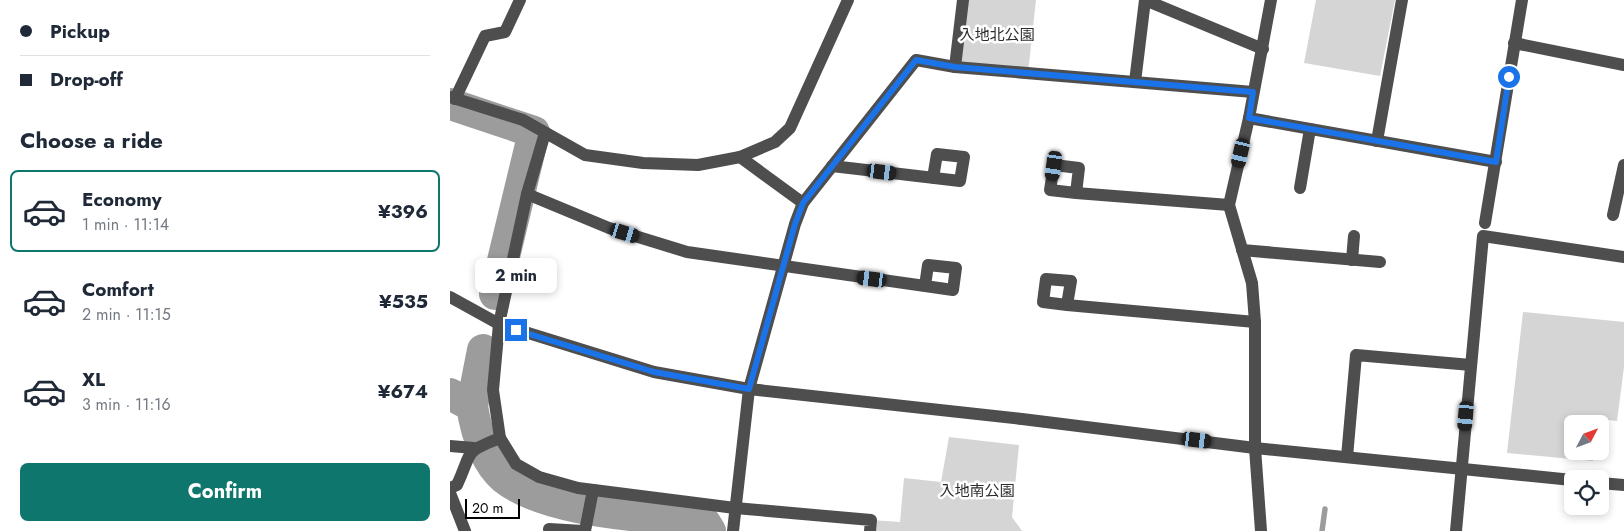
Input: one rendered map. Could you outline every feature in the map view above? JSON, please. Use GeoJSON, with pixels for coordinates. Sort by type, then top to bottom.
{"type":"FeatureCollection","features":[{"type":"Feature","properties":{"kind":"street"},"geometry":{"type":"LineString","coordinates":[[520,0],[505,32],[484,36],[452,98],[523,120],[585,155],[644,162],[698,165],[740,158],[775,142],[790,128],[848,0]]}},
{"type":"Feature","properties":{"kind":"street"},"geometry":{"type":"LineString","coordinates":[[955,67],[963,0]]}},
{"type":"Feature","properties":{"kind":"street"},"geometry":{"type":"LineString","coordinates":[[1135,82],[1145,0],[1263,49]]}},
{"type":"Feature","properties":{"kind":"street"},"geometry":{"type":"LineString","coordinates":[[1261,531],[1255,448],[1255,322],[1252,283],[1229,205],[1249,118],[1271,0]]}},
{"type":"Feature","properties":{"kind":"street"},"geometry":{"type":"LineString","coordinates":[[1376,141],[1402,0]]}},
{"type":"Feature","properties":{"kind":"street"},"geometry":{"type":"LineString","coordinates":[[1486,223],[1522,0]]}},
{"type":"Feature","properties":{"kind":"street"},"geometry":{"type":"LineString","coordinates":[[1514,43],[1624,65]]}},
{"type":"Feature","properties":{"kind":"street"},"geometry":{"type":"LineString","coordinates":[[733,531],[749,389],[803,203],[916,60],[955,67],[1253,92]]}},
{"type":"Feature","properties":{"kind":"street"},"geometry":{"type":"LineString","coordinates":[[1249,118],[1496,162]]}},
{"type":"Feature","properties":{"kind":"street"},"geometry":{"type":"LineString","coordinates":[[1300,188],[1310,129]]}},
{"type":"Feature","properties":{"kind":"street"},"geometry":{"type":"LineString","coordinates":[[545,133],[527,194],[499,324],[493,390],[497,439],[516,464],[539,478],[592,494],[872,520],[870,531]]}},
{"type":"Feature","properties":{"kind":"street"},"geometry":{"type":"LineString","coordinates":[[740,158],[803,203]]}},
{"type":"Feature","properties":{"kind":"street"},"geometry":{"type":"LineString","coordinates":[[1614,215],[1624,165]]}},
{"type":"Feature","properties":{"kind":"street"},"geometry":{"type":"LineString","coordinates":[[832,166],[933,178]]}},
{"type":"Feature","properties":{"kind":"street"},"geometry":{"type":"LineString","coordinates":[[1076,193],[1229,205]]}},
{"type":"Feature","properties":{"kind":"street"},"geometry":{"type":"LineString","coordinates":[[527,194],[609,228],[687,252],[925,286]]}},
{"type":"Feature","properties":{"kind":"street"},"geometry":{"type":"LineString","coordinates":[[1352,260],[1354,236]]}},
{"type":"Feature","properties":{"kind":"street"},"geometry":{"type":"LineString","coordinates":[[1456,531],[1483,236],[1624,257]]}},
{"type":"Feature","properties":{"kind":"street"},"geometry":{"type":"LineString","coordinates":[[1242,250],[1380,262]]}},
{"type":"Feature","properties":{"kind":"street"},"geometry":{"type":"LineString","coordinates":[[450,297],[499,324],[654,372],[749,389],[1022,419],[1255,448],[1564,479]]}},
{"type":"Feature","properties":{"kind":"street"},"geometry":{"type":"LineString","coordinates":[[1067,304],[1255,322]]}},
{"type":"Feature","properties":{"kind":"street"},"geometry":{"type":"LineString","coordinates":[[1347,457],[1356,355],[1471,365]]}},
{"type":"Feature","properties":{"kind":"street"},"geometry":{"type":"LineString","coordinates":[[450,446],[477,447],[497,439]]}},
{"type":"Feature","properties":{"kind":"street"},"geometry":{"type":"LineString","coordinates":[[450,488],[457,485],[467,458],[477,447]]}},
{"type":"Feature","properties":{"kind":"street"},"geometry":{"type":"LineString","coordinates":[[1609,484],[1624,485]]}},
{"type":"Feature","properties":{"kind":"street"},"geometry":{"type":"LineString","coordinates":[[450,493],[465,531]]}},
{"type":"Feature","properties":{"kind":"street"},"geometry":{"type":"LineString","coordinates":[[549,529],[584,531],[592,494]]}},
{"type":"Feature","properties":{"kind":"green space","name":"入地北公園"},"geometry":{"type":"Polygon","coordinates":[[[963,0],[1036,0],[1028,73],[955,67],[963,0]]]}},
{"type":"Feature","properties":{"kind":"green space"},"geometry":{"type":"Polygon","coordinates":[[[1316,0],[1395,0],[1380,76],[1304,63],[1316,0]]]}},
{"type":"Feature","properties":{"kind":"green space"},"geometry":{"type":"Polygon","coordinates":[[[1523,312],[1624,322],[1624,367],[1617,421],[1609,420],[1609,415],[1564,415],[1564,458],[1507,453],[1523,312]]]}},
{"type":"Feature","properties":{"kind":"green space","name":"入地南公園"},"geometry":{"type":"Polygon","coordinates":[[[949,437],[1019,445],[1012,517],[1022,531],[870,531],[871,520],[900,522],[904,478],[941,482],[949,437]]]}},
{"type":"Feature","properties":{"kind":"waterway"},"geometry":{"type":"LineString","coordinates":[[450,104],[534,132],[495,294]]}},
{"type":"Feature","properties":{"kind":"waterway"},"geometry":{"type":"LineString","coordinates":[[472,406],[483,350]]}},
{"type":"Feature","properties":{"kind":"waterway"},"geometry":{"type":"LineString","coordinates":[[450,394],[472,406],[482,445],[491,463],[504,478],[523,490],[572,506],[629,515],[705,523],[710,531]]}},
{"type":"Feature","properties":{"kind":"waterway"},"geometry":{"type":"LineString","coordinates":[[1322,531],[1325,509]]}},
{"type":"Feature","properties":{"kind":"route"},"geometry":{"type":"LineString","coordinates":[[516,330],[654,372],[749,389],[795,224],[803,203],[856,133],[916,60],[955,67],[1253,92],[1249,118],[1496,162],[1509,77]]}}]}
